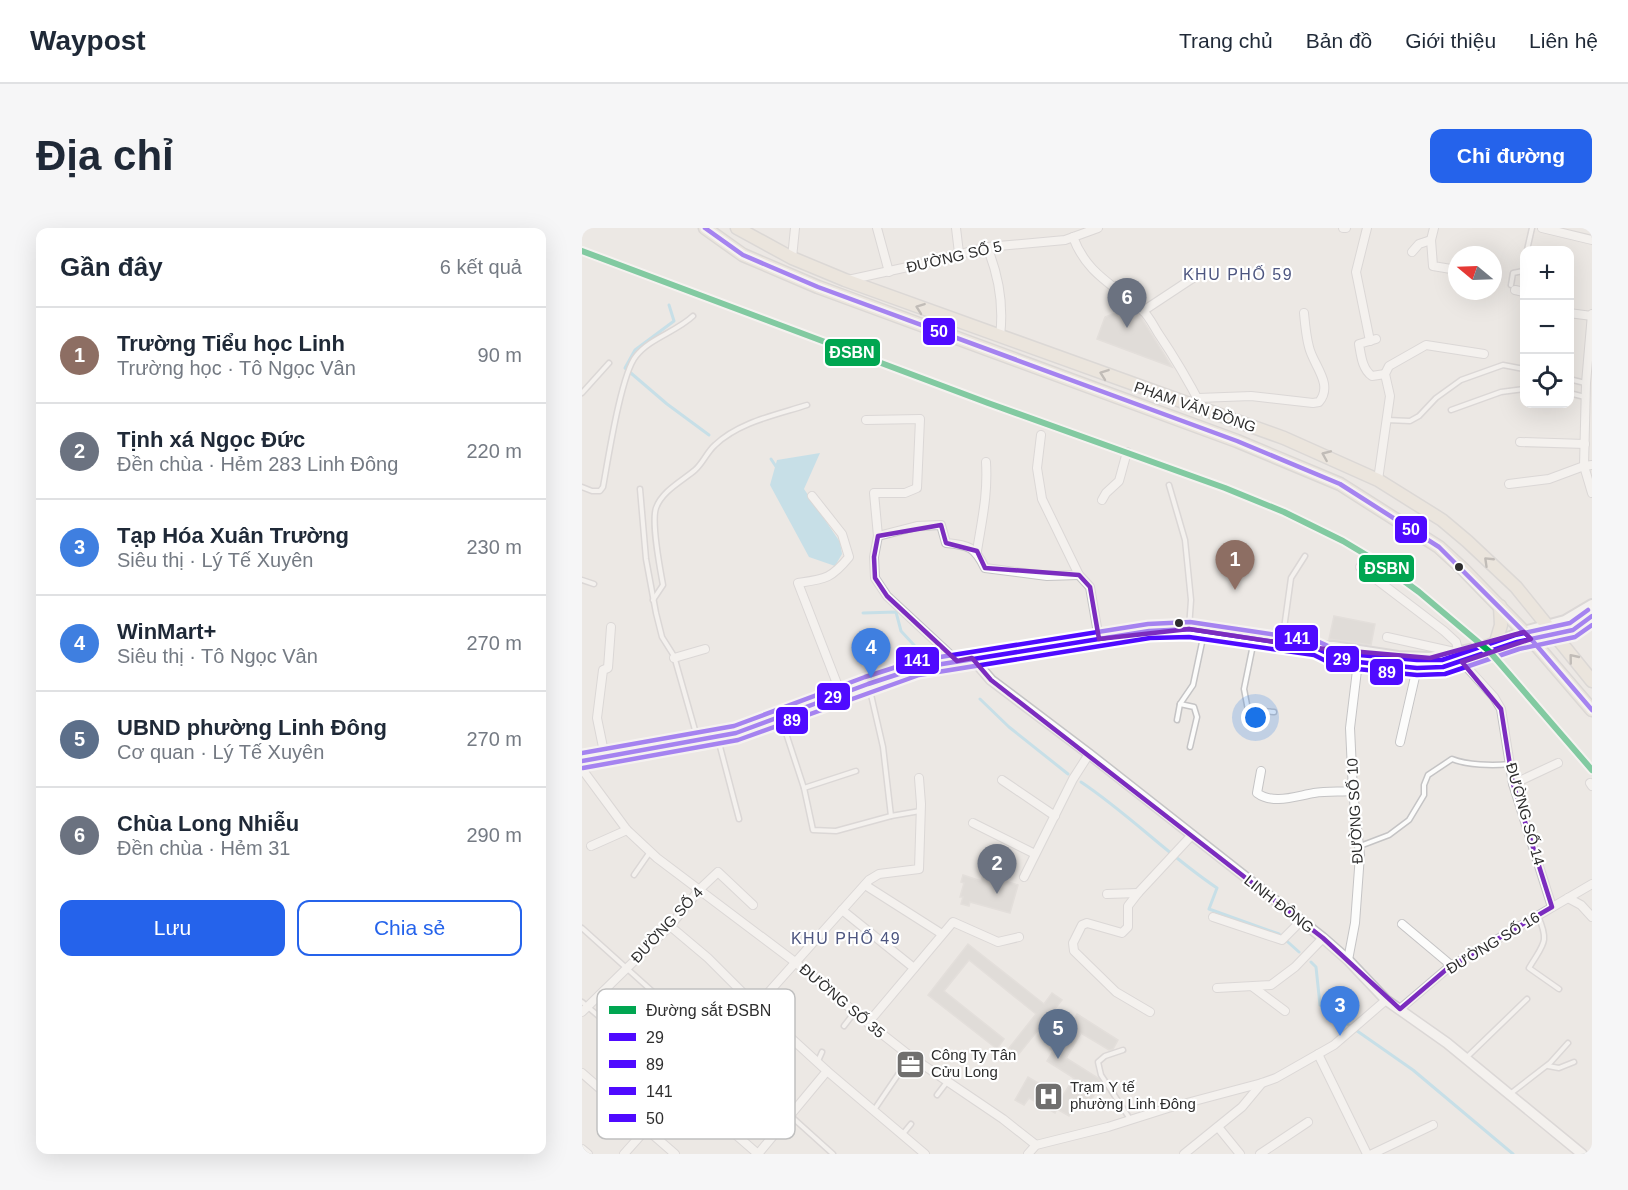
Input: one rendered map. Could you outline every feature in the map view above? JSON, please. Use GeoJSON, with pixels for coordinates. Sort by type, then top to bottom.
{"type":"FeatureCollection","features":[{"type":"Feature","properties":{"kind":"highway","name":"PHẠM VĂN ĐỒNG"},"geometry":{"type":"LineString","coordinates":[[705,228],[743,255],[818,287],[1237,441],[1340,484],[1439,548],[1528,635],[1592,710]]}},
{"type":"Feature","properties":{"kind":"highway","name":"PHẠM VĂN ĐỒNG"},"geometry":{"type":"LineString","coordinates":[[737,228],[792,258],[845,280],[1284,438],[1377,480],[1442,520],[1467,541],[1516,587],[1592,681]]}},
{"type":"Feature","properties":{"kind":"highway"},"geometry":{"type":"LineString","coordinates":[[1496,642],[1501,625],[1500,606]]}},
{"type":"Feature","properties":{"kind":"main road"},"geometry":{"type":"LineString","coordinates":[[1551,630],[1592,605]]}},
{"type":"Feature","properties":{"kind":"main road"},"geometry":{"type":"LineString","coordinates":[[1316,648],[1337,658],[1358,662],[1417,668],[1443,667],[1496,642],[1551,630],[1573,630],[1592,616]]}},
{"type":"Feature","properties":{"kind":"main road"},"geometry":{"type":"LineString","coordinates":[[582,761],[736,733],[917,668],[1149,631],[1189,629],[1316,648],[1333,647],[1398,657],[1430,658],[1460,657],[1517,642],[1528,635]]}},
{"type":"Feature","properties":{"kind":"street"},"geometry":{"type":"LineString","coordinates":[[792,258],[795,228]]}},
{"type":"Feature","properties":{"kind":"street"},"geometry":{"type":"LineString","coordinates":[[877,228],[890,272]]}},
{"type":"Feature","properties":{"kind":"street"},"geometry":{"type":"LineString","coordinates":[[956,228],[959,254]]}},
{"type":"Feature","properties":{"kind":"street","name":"ĐƯỜNG SỐ 5"},"geometry":{"type":"LineString","coordinates":[[845,280],[890,272],[987,247],[1065,240],[1098,228]]}},
{"type":"Feature","properties":{"kind":"street"},"geometry":{"type":"LineString","coordinates":[[1367,228],[1356,272],[1373,340],[1359,344],[1366,372],[1372,376],[1385,374]]}},
{"type":"Feature","properties":{"kind":"street"},"geometry":{"type":"LineString","coordinates":[[1434,228],[1431,240],[1433,266],[1448,268]]}},
{"type":"Feature","properties":{"kind":"street"},"geometry":{"type":"LineString","coordinates":[[1542,228],[1592,240]]}},
{"type":"Feature","properties":{"kind":"street"},"geometry":{"type":"LineString","coordinates":[[1073,237],[1086,263],[1106,283],[1143,311],[1183,369],[1204,410]]}},
{"type":"Feature","properties":{"kind":"street"},"geometry":{"type":"LineString","coordinates":[[1412,252],[1419,244],[1431,240]]}},
{"type":"Feature","properties":{"kind":"street"},"geometry":{"type":"LineString","coordinates":[[987,247],[1001,292],[1000,336]]}},
{"type":"Feature","properties":{"kind":"street"},"geometry":{"type":"LineString","coordinates":[[1143,311],[1199,274]]}},
{"type":"Feature","properties":{"kind":"street"},"geometry":{"type":"LineString","coordinates":[[1513,287],[1520,290]]}},
{"type":"Feature","properties":{"kind":"street"},"geometry":{"type":"LineString","coordinates":[[1198,398],[1251,396],[1319,402],[1324,392],[1322,374],[1309,350],[1304,313]]}},
{"type":"Feature","properties":{"kind":"street"},"geometry":{"type":"LineString","coordinates":[[1574,313],[1592,315],[1586,383],[1585,444],[1592,493]]}},
{"type":"Feature","properties":{"kind":"street"},"geometry":{"type":"LineString","coordinates":[[1377,480],[1390,396],[1385,374],[1389,366],[1426,345],[1484,354]]}},
{"type":"Feature","properties":{"kind":"street"},"geometry":{"type":"LineString","coordinates":[[866,420],[920,419],[917,488],[905,493],[874,493],[878,536],[874,557],[875,578],[887,596],[957,661]]}},
{"type":"Feature","properties":{"kind":"street"},"geometry":{"type":"LineString","coordinates":[[1041,435],[1037,468],[1042,499],[1079,575],[1090,587],[1099,639]]}},
{"type":"Feature","properties":{"kind":"street"},"geometry":{"type":"LineString","coordinates":[[1520,442],[1585,444]]}},
{"type":"Feature","properties":{"kind":"street"},"geometry":{"type":"LineString","coordinates":[[1102,500],[1119,481],[1127,452]]}},
{"type":"Feature","properties":{"kind":"street"},"geometry":{"type":"LineString","coordinates":[[986,462],[986,509],[977,551],[985,568],[1047,576],[1079,575]]}},
{"type":"Feature","properties":{"kind":"street"},"geometry":{"type":"LineString","coordinates":[[1509,484],[1549,479],[1588,465]]}},
{"type":"Feature","properties":{"kind":"street"},"geometry":{"type":"LineString","coordinates":[[812,496],[842,534],[849,557],[837,572],[820,580],[798,584],[841,694]]}},
{"type":"Feature","properties":{"kind":"street"},"geometry":{"type":"LineString","coordinates":[[878,536],[917,526],[941,525],[946,543],[962,544],[977,551]]}},
{"type":"Feature","properties":{"kind":"street"},"geometry":{"type":"LineString","coordinates":[[1360,567],[1444,631],[1456,642],[1460,657]]}},
{"type":"Feature","properties":{"kind":"street"},"geometry":{"type":"LineString","coordinates":[[605,757],[597,710],[603,670],[608,668],[611,627]]}},
{"type":"Feature","properties":{"kind":"street"},"geometry":{"type":"LineString","coordinates":[[1387,637],[1460,657]]}},
{"type":"Feature","properties":{"kind":"street"},"geometry":{"type":"LineString","coordinates":[[674,658],[705,650]]}},
{"type":"Feature","properties":{"kind":"street","name":"ĐƯỜNG SỐ 14"},"geometry":{"type":"LineString","coordinates":[[1460,657],[1501,709],[1513,784],[1552,907]]}},
{"type":"Feature","properties":{"kind":"street","name":"LINH ĐÔNG"},"geometry":{"type":"LineString","coordinates":[[972,658],[991,680],[1323,938],[1348,960],[1386,1000],[1465,1058],[1582,1154]]}},
{"type":"Feature","properties":{"kind":"street","name":"ĐƯỜNG SỐ 10"},"geometry":{"type":"LineString","coordinates":[[1348,960],[1355,923],[1359,846],[1350,728],[1358,662]]}},
{"type":"Feature","properties":{"kind":"street"},"geometry":{"type":"LineString","coordinates":[[1400,742],[1417,668]]}},
{"type":"Feature","properties":{"kind":"street"},"geometry":{"type":"LineString","coordinates":[[1024,877],[1089,754]]}},
{"type":"Feature","properties":{"kind":"street"},"geometry":{"type":"LineString","coordinates":[[1513,784],[1558,763]]}},
{"type":"Feature","properties":{"kind":"street","name":"ĐƯỜNG SỐ 35"},"geometry":{"type":"LineString","coordinates":[[582,769],[627,830],[651,852],[795,962],[910,1056],[1003,1119],[1036,1145]]}},
{"type":"Feature","properties":{"kind":"street"},"geometry":{"type":"LineString","coordinates":[[1261,771],[1257,793],[1263,797],[1285,799],[1316,793],[1353,791]]}},
{"type":"Feature","properties":{"kind":"street"},"geometry":{"type":"LineString","coordinates":[[771,989],[865,885],[879,874],[919,869],[921,811],[919,778]]}},
{"type":"Feature","properties":{"kind":"street"},"geometry":{"type":"LineString","coordinates":[[1002,780],[1055,816]]}},
{"type":"Feature","properties":{"kind":"street"},"geometry":{"type":"LineString","coordinates":[[974,822],[1035,854]]}},
{"type":"Feature","properties":{"kind":"street"},"geometry":{"type":"LineString","coordinates":[[591,846],[627,830]]}},
{"type":"Feature","properties":{"kind":"street"},"geometry":{"type":"LineString","coordinates":[[1150,1012],[1116,992],[1074,951],[1073,942],[1082,924],[1087,923],[1122,933],[1128,927],[1128,906],[1168,858],[1192,835]]}},
{"type":"Feature","properties":{"kind":"street","name":"ĐƯỜNG SỐ 4"},"geometry":{"type":"LineString","coordinates":[[603,989],[670,926],[700,889],[718,872],[753,905]]}},
{"type":"Feature","properties":{"kind":"street","name":"ĐƯỜNG SỐ 16"},"geometry":{"type":"LineString","coordinates":[[1400,1010],[1452,966],[1592,884]]}},
{"type":"Feature","properties":{"kind":"street"},"geometry":{"type":"LineString","coordinates":[[865,885],[942,934]]}},
{"type":"Feature","properties":{"kind":"street"},"geometry":{"type":"LineString","coordinates":[[1107,894],[1138,893]]}},
{"type":"Feature","properties":{"kind":"street"},"geometry":{"type":"LineString","coordinates":[[1568,898],[1581,905],[1592,917]]}},
{"type":"Feature","properties":{"kind":"street"},"geometry":{"type":"LineString","coordinates":[[842,910],[914,968]]}},
{"type":"Feature","properties":{"kind":"street"},"geometry":{"type":"LineString","coordinates":[[1213,917],[1284,938],[1301,921]]}},
{"type":"Feature","properties":{"kind":"street"},"geometry":{"type":"LineString","coordinates":[[868,1023],[953,922],[966,930],[998,942],[1019,937]]}},
{"type":"Feature","properties":{"kind":"street"},"geometry":{"type":"LineString","coordinates":[[1402,924],[1452,966]]}},
{"type":"Feature","properties":{"kind":"street"},"geometry":{"type":"LineString","coordinates":[[670,926],[708,958],[739,989]]}},
{"type":"Feature","properties":{"kind":"street"},"geometry":{"type":"LineString","coordinates":[[1216,988],[1271,985],[1295,967],[1323,938]]}},
{"type":"Feature","properties":{"kind":"street"},"geometry":{"type":"LineString","coordinates":[[1253,987],[1285,1011]]}},
{"type":"Feature","properties":{"kind":"street","name":"ĐƯỜNG SỐ 4"},"geometry":{"type":"LineString","coordinates":[[584,1007],[597,995]]}},
{"type":"Feature","properties":{"kind":"street"},"geometry":{"type":"LineString","coordinates":[[1028,1154],[1036,1145],[1108,1127],[1276,1078],[1334,1045],[1386,1000]]}},
{"type":"Feature","properties":{"kind":"street"},"geometry":{"type":"LineString","coordinates":[[795,1041],[873,1112],[925,1154]]}},
{"type":"Feature","properties":{"kind":"street"},"geometry":{"type":"LineString","coordinates":[[1318,1054],[1367,1154]]}},
{"type":"Feature","properties":{"kind":"street"},"geometry":{"type":"LineString","coordinates":[[795,1109],[827,1071]]}},
{"type":"Feature","properties":{"kind":"street"},"geometry":{"type":"LineString","coordinates":[[582,1073],[597,1086]]}},
{"type":"Feature","properties":{"kind":"street"},"geometry":{"type":"LineString","coordinates":[[1185,1154],[1242,1107],[1262,1083]]}},
{"type":"Feature","properties":{"kind":"street"},"geometry":{"type":"LineString","coordinates":[[1260,1154],[1308,1122]]}},
{"type":"Feature","properties":{"kind":"street"},"geometry":{"type":"LineString","coordinates":[[1372,1154],[1433,1125]]}},
{"type":"Feature","properties":{"kind":"street"},"geometry":{"type":"LineString","coordinates":[[1218,1127],[1240,1154]]}},
{"type":"Feature","properties":{"kind":"street"},"geometry":{"type":"LineString","coordinates":[[624,1154],[637,1139]]}},
{"type":"Feature","properties":{"kind":"street"},"geometry":{"type":"LineString","coordinates":[[658,1139],[675,1154]]}},
{"type":"Feature","properties":{"kind":"street"},"geometry":{"type":"LineString","coordinates":[[741,1139],[758,1154],[770,1139]]}},
{"type":"Feature","properties":{"kind":"street"},"geometry":{"type":"LineString","coordinates":[[582,1149],[588,1154]]}},
{"type":"Feature","properties":{"kind":"lane"},"geometry":{"type":"LineString","coordinates":[[1528,246],[1532,228]]}},
{"type":"Feature","properties":{"kind":"lane"},"geometry":{"type":"LineString","coordinates":[[1513,287],[1513,273],[1520,272]]}},
{"type":"Feature","properties":{"kind":"lane"},"geometry":{"type":"LineString","coordinates":[[582,487],[600,491],[603,487],[627,377],[635,356],[667,332],[682,327],[693,316]]}},
{"type":"Feature","properties":{"kind":"lane"},"geometry":{"type":"LineString","coordinates":[[582,393],[609,363]]}},
{"type":"Feature","properties":{"kind":"lane"},"geometry":{"type":"LineString","coordinates":[[1386,420],[1410,421],[1461,380],[1503,365],[1520,368]]}},
{"type":"Feature","properties":{"kind":"lane"},"geometry":{"type":"LineString","coordinates":[[1574,380],[1586,383]]}},
{"type":"Feature","properties":{"kind":"lane"},"geometry":{"type":"LineString","coordinates":[[1451,410],[1501,392],[1520,390]]}},
{"type":"Feature","properties":{"kind":"lane"},"geometry":{"type":"LineString","coordinates":[[1574,394],[1586,397]]}},
{"type":"Feature","properties":{"kind":"lane"},"geometry":{"type":"LineString","coordinates":[[653,600],[663,585],[658,557],[655,510],[660,501],[676,484],[696,469],[715,444],[754,422],[807,405]]}},
{"type":"Feature","properties":{"kind":"lane"},"geometry":{"type":"LineString","coordinates":[[1169,485],[1185,540],[1191,600],[1189,629]]}},
{"type":"Feature","properties":{"kind":"lane"},"geometry":{"type":"LineString","coordinates":[[640,489],[646,558],[653,600],[662,638],[674,658],[698,741]]}},
{"type":"Feature","properties":{"kind":"lane"},"geometry":{"type":"LineString","coordinates":[[1282,643],[1291,578],[1305,556]]}},
{"type":"Feature","properties":{"kind":"lane"},"geometry":{"type":"LineString","coordinates":[[582,580],[594,585]]}},
{"type":"Feature","properties":{"kind":"lane"},"geometry":{"type":"LineString","coordinates":[[1177,720],[1180,704],[1193,685],[1204,632]]}},
{"type":"Feature","properties":{"kind":"lane"},"geometry":{"type":"LineString","coordinates":[[1254,639],[1244,689],[1248,710],[1274,712]]}},
{"type":"Feature","properties":{"kind":"lane"},"geometry":{"type":"LineString","coordinates":[[868,684],[883,747],[891,816]]}},
{"type":"Feature","properties":{"kind":"lane"},"geometry":{"type":"LineString","coordinates":[[1180,704],[1194,707],[1197,717],[1190,747]]}},
{"type":"Feature","properties":{"kind":"lane"},"geometry":{"type":"LineString","coordinates":[[781,717],[804,788],[813,830],[836,831],[891,816],[921,811]]}},
{"type":"Feature","properties":{"kind":"lane"},"geometry":{"type":"LineString","coordinates":[[718,737],[739,819]]}},
{"type":"Feature","properties":{"kind":"lane"},"geometry":{"type":"LineString","coordinates":[[1359,846],[1389,835],[1409,820],[1424,795],[1424,785],[1428,775],[1452,759],[1459,762],[1495,766],[1509,764]]}},
{"type":"Feature","properties":{"kind":"lane"},"geometry":{"type":"LineString","coordinates":[[804,788],[856,771]]}},
{"type":"Feature","properties":{"kind":"lane"},"geometry":{"type":"LineString","coordinates":[[634,875],[651,852]]}},
{"type":"Feature","properties":{"kind":"lane"},"geometry":{"type":"LineString","coordinates":[[1538,915],[1545,933],[1545,941],[1529,968],[1558,989]]}},
{"type":"Feature","properties":{"kind":"lane"},"geometry":{"type":"LineString","coordinates":[[582,928],[650,989]]}},
{"type":"Feature","properties":{"kind":"lane"},"geometry":{"type":"LineString","coordinates":[[1465,1058],[1527,999]]}},
{"type":"Feature","properties":{"kind":"lane"},"geometry":{"type":"LineString","coordinates":[[584,1007],[597,1018]]}},
{"type":"Feature","properties":{"kind":"lane"},"geometry":{"type":"LineString","coordinates":[[844,1026],[855,1013]]}},
{"type":"Feature","properties":{"kind":"lane"},"geometry":{"type":"LineString","coordinates":[[1510,1095],[1547,1065],[1568,1042]]}},
{"type":"Feature","properties":{"kind":"lane"},"geometry":{"type":"LineString","coordinates":[[1123,1050],[1105,1056],[1098,1062],[1101,1075],[1130,1119]]}},
{"type":"Feature","properties":{"kind":"lane"},"geometry":{"type":"LineString","coordinates":[[818,1061],[822,1052]]}},
{"type":"Feature","properties":{"kind":"lane"},"geometry":{"type":"LineString","coordinates":[[873,1112],[910,1056]]}},
{"type":"Feature","properties":{"kind":"lane"},"geometry":{"type":"LineString","coordinates":[[1547,1065],[1559,1068],[1574,1062]]}},
{"type":"Feature","properties":{"kind":"lane"},"geometry":{"type":"LineString","coordinates":[[938,1095],[948,1082]]}},
{"type":"Feature","properties":{"kind":"lane"},"geometry":{"type":"LineString","coordinates":[[795,1120],[833,1154]]}},
{"type":"Feature","properties":{"kind":"lane"},"geometry":{"type":"LineString","coordinates":[[902,1135],[911,1124]]}},
{"type":"Feature","properties":{"kind":"highlighted area"},"geometry":{"type":"Polygon","coordinates":[[[941,525],[946,543],[977,551],[985,568],[1079,575],[1090,587],[1099,639],[1189,629],[1316,648],[1430,658],[1524,632],[1531,639],[1462,662],[1501,709],[1513,784],[1552,907],[1448,968],[1400,1009],[1323,938],[991,680],[972,658],[957,661],[887,596],[875,578],[874,557],[878,536],[941,525]]]}},
{"type":"Feature","properties":{"kind":"water"},"geometry":{"type":"Polygon","coordinates":[[[820,453],[804,489],[840,542],[842,554],[835,566],[809,557],[770,485],[777,460],[820,453]]]}},
{"type":"Feature","properties":{"kind":"building"},"geometry":{"type":"Polygon","coordinates":[[[1125,309],[1142,319],[1172,367],[1097,339],[1105,317],[1125,309]]]}},
{"type":"Feature","properties":{"kind":"building"},"geometry":{"type":"Polygon","coordinates":[[[1334,616],[1375,624],[1371,645],[1329,639],[1334,616]]]}},
{"type":"Feature","properties":{"kind":"building"},"geometry":{"type":"Polygon","coordinates":[[[983,874],[1018,885],[1010,913],[970,902],[969,906],[961,904],[963,875],[981,881],[983,874]]]}},
{"type":"Feature","properties":{"kind":"building"},"geometry":{"type":"Polygon","coordinates":[[[968,944],[1044,1004],[1052,993],[1062,1000],[1018,1055],[1009,1048],[1036,1014],[969,960],[944,991],[1004,1039],[997,1049],[928,995],[968,944]]]}},
{"type":"Feature","properties":{"kind":"building"},"geometry":{"type":"Polygon","coordinates":[[[1077,1014],[1118,1040],[1113,1049],[1109,1050],[1081,1033],[1066,1058],[1098,1078],[1102,1083],[1089,1103],[1080,1097],[1069,1116],[1057,1109],[1055,1113],[1029,1098],[1024,1105],[1015,1100],[1028,1077],[1062,1097],[1074,1078],[1047,1061],[1053,1051],[1050,1049],[1067,1022],[1071,1025],[1077,1014]]]}},
{"type":"Feature","properties":{"kind":"waterway"},"geometry":{"type":"LineString","coordinates":[[669,305],[674,321],[635,350],[625,368],[667,404],[709,435]]}},
{"type":"Feature","properties":{"kind":"waterway"},"geometry":{"type":"LineString","coordinates":[[771,459],[777,468]]}},
{"type":"Feature","properties":{"kind":"waterway"},"geometry":{"type":"LineString","coordinates":[[863,613],[896,612],[901,631],[925,657]]}},
{"type":"Feature","properties":{"kind":"waterway"},"geometry":{"type":"LineString","coordinates":[[980,699],[1009,727],[1068,774]]}},
{"type":"Feature","properties":{"kind":"waterway"},"geometry":{"type":"LineString","coordinates":[[1081,782],[1217,888],[1209,909],[1279,934],[1299,952]]}},
{"type":"Feature","properties":{"kind":"waterway"},"geometry":{"type":"LineString","coordinates":[[1311,962],[1316,967],[1320,1005],[1413,1070],[1513,1154]]}},
{"type":"Feature","properties":{"kind":"rail line","name":"ĐSBN"},"geometry":{"type":"LineString","coordinates":[[582,251],[988,403],[1225,488],[1284,512],[1343,541],[1378,562],[1419,592],[1490,652],[1592,770]]}},
{"type":"Feature","properties":{"kind":"transit line","name":"50"},"geometry":{"type":"LineString","coordinates":[[705,228],[743,255],[818,287],[1237,441],[1340,484],[1439,547],[1531,639],[1592,710]]}},
{"type":"Feature","properties":{"kind":"transit line","name":"141"},"geometry":{"type":"LineString","coordinates":[[582,753],[734,726],[865,677],[915,661],[1148,624],[1190,622],[1317,641],[1339,651],[1359,655],[1442,660],[1515,635],[1570,623],[1588,610]]}},
{"type":"Feature","properties":{"kind":"transit line","name":"29"},"geometry":{"type":"LineString","coordinates":[[582,761],[736,733],[917,668],[1149,631],[1189,629],[1316,648],[1337,658],[1358,662],[1417,668],[1443,667],[1517,642],[1573,630],[1592,616]]}},
{"type":"Feature","properties":{"kind":"transit line","name":"89"},"geometry":{"type":"LineString","coordinates":[[583,768],[738,740],[919,675],[1150,638],[1189,637],[1314,655],[1334,665],[1357,669],[1417,675],[1445,674],[1519,649],[1575,637],[1592,625]]}},
{"type":"Feature","properties":{"kind":"place","name":"Chùa Long Nhiễu"},"geometry":{"type":"Point","coordinates":[1127,328]}},
{"type":"Feature","properties":{"kind":"place","name":"Trường Tiểu học Linh"},"geometry":{"type":"Point","coordinates":[1235,590]}},
{"type":"Feature","properties":{"kind":"place","name":"WinMart+"},"geometry":{"type":"Point","coordinates":[871,678]}},
{"type":"Feature","properties":{"kind":"place","name":"Tịnh xá Ngọc Đức"},"geometry":{"type":"Point","coordinates":[997,894]}},
{"type":"Feature","properties":{"kind":"place","name":"Tạp Hóa Xuân Trường"},"geometry":{"type":"Point","coordinates":[1340,1036]}},
{"type":"Feature","properties":{"kind":"place","name":"UBND phường Linh Đông"},"geometry":{"type":"Point","coordinates":[1058,1059]}},
{"type":"Feature","properties":{"kind":"place","name":"Công Ty Tân Cửu Long"},"geometry":{"type":"Point","coordinates":[910,1064]}},
{"type":"Feature","properties":{"kind":"place","name":"Trạm Y tế phường Linh Đông"},"geometry":{"type":"Point","coordinates":[1049,1096]}},
{"type":"Feature","properties":{"kind":"district","name":"KHU PHỐ 59"},"geometry":{"type":"Point","coordinates":[1238,274]}},
{"type":"Feature","properties":{"kind":"district","name":"KHU PHỐ 49"},"geometry":{"type":"Point","coordinates":[846,938]}}]}
